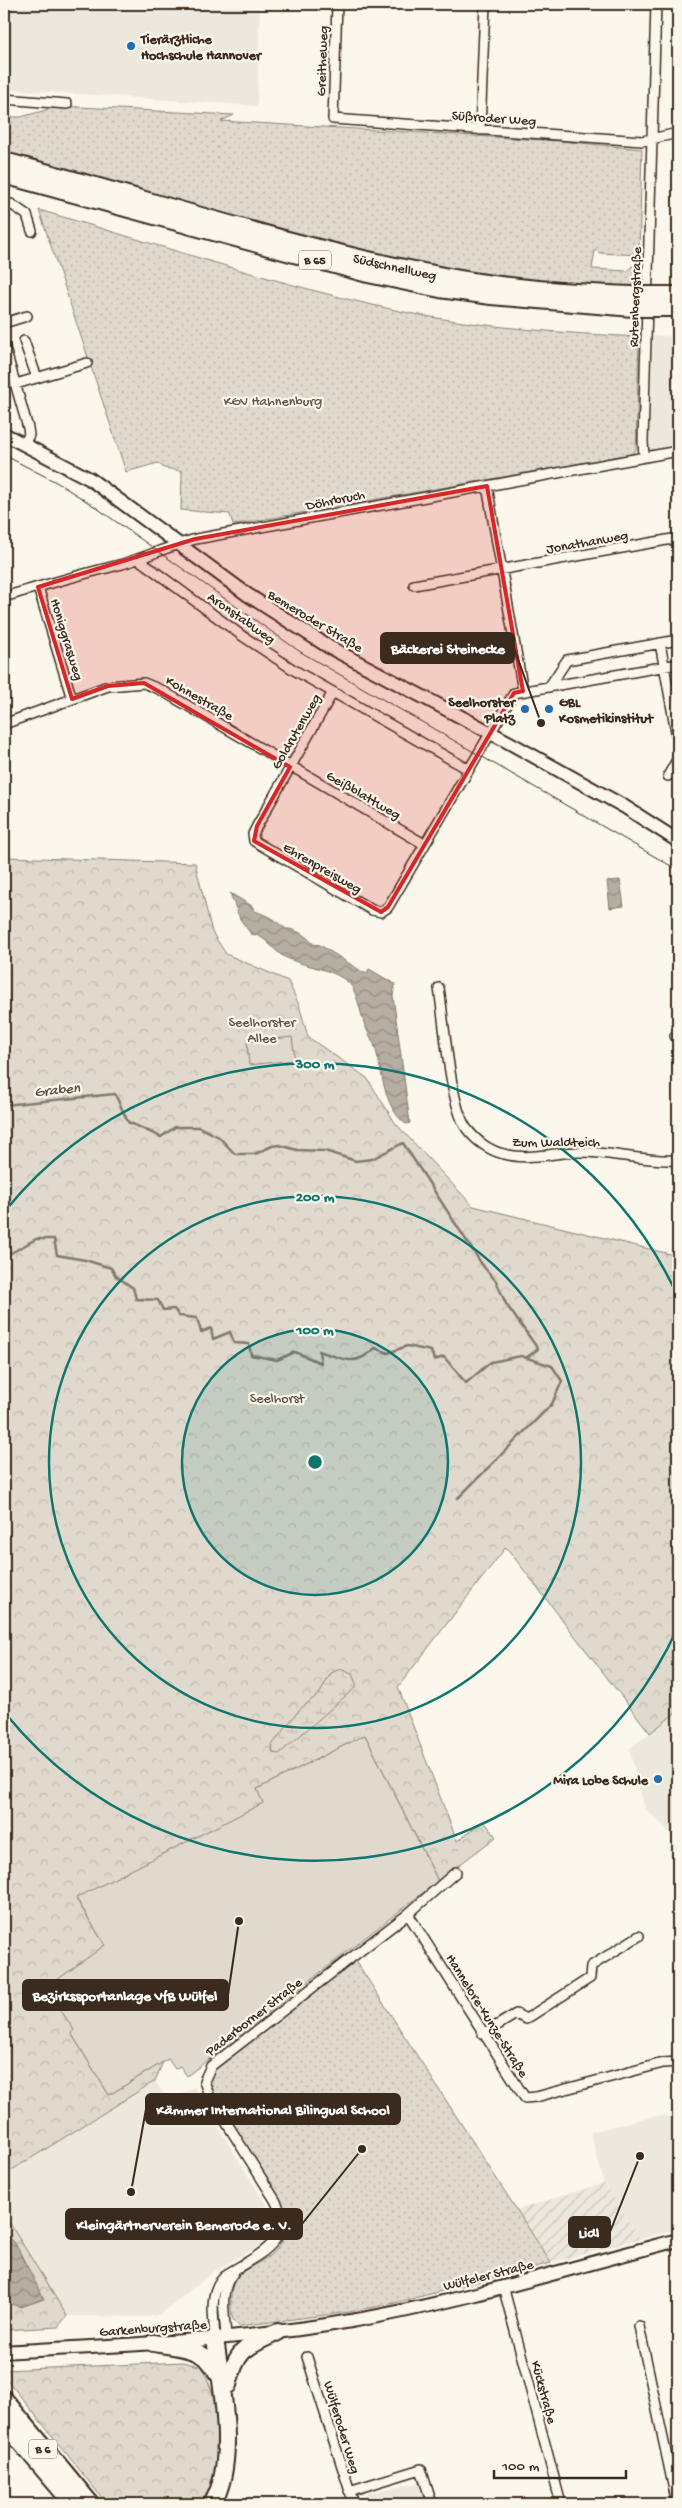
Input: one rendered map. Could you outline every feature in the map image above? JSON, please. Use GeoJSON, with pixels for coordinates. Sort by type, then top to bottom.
{"type":"FeatureCollection","features":[{"type":"Feature","properties":{"kind":"highway","name":"Südschnellweg"},"geometry":{"type":"LineString","coordinates":[[4,161],[373,262],[445,276],[633,302]]}},
{"type":"Feature","properties":{"kind":"highway","name":"Südschnellweg"},"geometry":{"type":"LineString","coordinates":[[4,175],[368,274],[440,289],[491,296],[668,304],[678,295]]}},
{"type":"Feature","properties":{"kind":"highway"},"geometry":{"type":"LineString","coordinates":[[212,2504],[220,2486],[224,2466],[225,2385],[239,2354],[249,2346],[278,2332]]}},
{"type":"Feature","properties":{"kind":"highway"},"geometry":{"type":"LineString","coordinates":[[221,2338],[229,2467],[221,2504]]}},
{"type":"Feature","properties":{"kind":"highway"},"geometry":{"type":"LineString","coordinates":[[153,2343],[190,2350],[205,2356],[225,2385]]}},
{"type":"Feature","properties":{"kind":"highway","name":"B 6"},"geometry":{"type":"LineString","coordinates":[[4,2400],[85,2502]]}},
{"type":"Feature","properties":{"kind":"highway","name":"B 6"},"geometry":{"type":"LineString","coordinates":[[4,2423],[85,2502]]}},
{"type":"Feature","properties":{"kind":"main road","name":"Bemeroder Straße"},"geometry":{"type":"LineString","coordinates":[[4,434],[90,479],[248,595],[321,642],[625,808],[678,841]]}},
{"type":"Feature","properties":{"kind":"main road","name":"Wülfeler Straße"},"geometry":{"type":"LineString","coordinates":[[304,2329],[384,2315],[678,2240]]}},
{"type":"Feature","properties":{"kind":"main road","name":"Garkenburgstraße"},"geometry":{"type":"LineString","coordinates":[[4,2352],[221,2338],[304,2329]]}},
{"type":"Feature","properties":{"kind":"street","name":"Greitheweg"},"geometry":{"type":"LineString","coordinates":[[333,119],[336,4]]}},
{"type":"Feature","properties":{"kind":"street"},"geometry":{"type":"LineString","coordinates":[[480,130],[484,4]]}},
{"type":"Feature","properties":{"kind":"street","name":"Rutenbergstraße"},"geometry":{"type":"LineString","coordinates":[[644,457],[656,4]]}},
{"type":"Feature","properties":{"kind":"street"},"geometry":{"type":"LineString","coordinates":[[4,99],[67,104]]}},
{"type":"Feature","properties":{"kind":"street","name":"Süßroder Weg"},"geometry":{"type":"LineString","coordinates":[[333,119],[642,141],[652,137]]}},
{"type":"Feature","properties":{"kind":"street"},"geometry":{"type":"LineString","coordinates":[[652,137],[678,133]]}},
{"type":"Feature","properties":{"kind":"street"},"geometry":{"type":"LineString","coordinates":[[4,207],[11,204],[27,215],[32,231]]}},
{"type":"Feature","properties":{"kind":"street"},"geometry":{"type":"LineString","coordinates":[[4,323],[27,316]]}},
{"type":"Feature","properties":{"kind":"street"},"geometry":{"type":"LineString","coordinates":[[24,341],[36,378]]}},
{"type":"Feature","properties":{"kind":"street"},"geometry":{"type":"LineString","coordinates":[[4,345],[28,428],[29,435],[24,444]]}},
{"type":"Feature","properties":{"kind":"street"},"geometry":{"type":"LineString","coordinates":[[16,384],[87,363]]}},
{"type":"Feature","properties":{"kind":"street","name":"Döhrbruch"},"geometry":{"type":"LineString","coordinates":[[4,597],[138,559],[177,544],[678,451]]}},
{"type":"Feature","properties":{"kind":"street"},"geometry":{"type":"LineString","coordinates":[[487,486],[523,691]]}},
{"type":"Feature","properties":{"kind":"street","name":"Jonathanweg"},"geometry":{"type":"LineString","coordinates":[[414,585],[678,538]]}},
{"type":"Feature","properties":{"kind":"street","name":"Aronstabweg"},"geometry":{"type":"LineString","coordinates":[[138,559],[242,635],[294,670],[333,692]]}},
{"type":"Feature","properties":{"kind":"street","name":"Honiggrasweg"},"geometry":{"type":"LineString","coordinates":[[38,587],[72,699]]}},
{"type":"Feature","properties":{"kind":"street"},"geometry":{"type":"LineString","coordinates":[[549,687],[567,660],[678,640]]}},
{"type":"Feature","properties":{"kind":"street"},"geometry":{"type":"LineString","coordinates":[[660,643],[678,743]]}},
{"type":"Feature","properties":{"kind":"street"},"geometry":{"type":"LineString","coordinates":[[424,844],[514,693],[678,664]]}},
{"type":"Feature","properties":{"kind":"street","name":"Kohnestraße"},"geometry":{"type":"LineString","coordinates":[[4,724],[108,686],[144,682],[161,690],[290,767]]}},
{"type":"Feature","properties":{"kind":"street","name":"Goldrutenweg"},"geometry":{"type":"LineString","coordinates":[[254,841],[253,834],[256,826],[333,692],[468,769]]}},
{"type":"Feature","properties":{"kind":"street"},"geometry":{"type":"LineString","coordinates":[[668,776],[678,758]]}},
{"type":"Feature","properties":{"kind":"street","name":"Geißblattweg"},"geometry":{"type":"LineString","coordinates":[[290,767],[424,844]]}},
{"type":"Feature","properties":{"kind":"street","name":"Ehrenpreisweg"},"geometry":{"type":"LineString","coordinates":[[254,841],[372,910],[381,912],[388,907],[424,844]]}},
{"type":"Feature","properties":{"kind":"street","name":"Zum Waldteich"},"geometry":{"type":"LineString","coordinates":[[439,988],[455,1097],[466,1129],[476,1139],[490,1149],[521,1157],[582,1152],[653,1162],[678,1160]]}},
{"type":"Feature","properties":{"kind":"street","name":"Paderborner Straße"},"geometry":{"type":"LineString","coordinates":[[221,2338],[215,2290],[224,2276],[271,2246],[277,2239],[282,2221],[282,2212],[209,2095],[204,2081],[211,2066],[408,1914],[456,1872]]}},
{"type":"Feature","properties":{"kind":"street","name":"Hannelore-Kunze-Straße"},"geometry":{"type":"LineString","coordinates":[[408,1914],[521,2096],[527,2098],[663,2063],[678,2062]]}},
{"type":"Feature","properties":{"kind":"street"},"geometry":{"type":"LineString","coordinates":[[483,2034],[516,2014],[526,2019],[590,1978],[591,1966],[639,1936]]}},
{"type":"Feature","properties":{"kind":"street","name":"Kückstraße"},"geometry":{"type":"LineString","coordinates":[[503,2286],[561,2504]]}},
{"type":"Feature","properties":{"kind":"street"},"geometry":{"type":"LineString","coordinates":[[639,2326],[677,2504]]}},
{"type":"Feature","properties":{"kind":"street","name":"Wülferoder Weg"},"geometry":{"type":"LineString","coordinates":[[307,2357],[354,2504]]}},
{"type":"Feature","properties":{"kind":"street"},"geometry":{"type":"LineString","coordinates":[[349,2491],[421,2469],[432,2504]]}},
{"type":"Feature","properties":{"kind":"highlighted area"},"geometry":{"type":"Polygon","coordinates":[[[487,486],[523,691],[514,693],[388,907],[381,912],[254,841],[257,826],[290,767],[144,683],[108,686],[72,699],[38,587],[195,539],[487,486]]]}},
{"type":"Feature","properties":{"kind":"shaded area","name":"Tierärztliche Hochschule Hannover"},"geometry":{"type":"Polygon","coordinates":[[[4,4],[260,4],[257,106],[4,89],[4,4]]]}},
{"type":"Feature","properties":{"kind":"shaded area"},"geometry":{"type":"Polygon","coordinates":[[[653,336],[678,336],[678,444],[649,450],[653,336]]]}},
{"type":"Feature","properties":{"kind":"shaded area","name":"Mira Lobe Schule"},"geometry":{"type":"Polygon","coordinates":[[[678,1711],[677,1846],[668,1830],[645,1809],[629,1749],[678,1711]]]}},
{"type":"Feature","properties":{"kind":"shaded area"},"geometry":{"type":"Polygon","coordinates":[[[155,2081],[169,2102],[194,2087],[271,2213],[273,2223],[270,2235],[262,2244],[213,2272],[161,2314],[148,2317],[67,2316],[4,2214],[4,2175],[155,2081]]]}},
{"type":"Feature","properties":{"kind":"shaded area"},"geometry":{"type":"Polygon","coordinates":[[[654,2116],[678,2117],[678,2229],[640,2239],[604,2183],[590,2132],[654,2116]]]}},
{"type":"Feature","properties":{"kind":"shaded area"},"geometry":{"type":"Polygon","coordinates":[[[604,2183],[640,2239],[551,2263],[516,2210],[604,2183]]]}},
{"type":"Feature","properties":{"kind":"shaded area"},"geometry":{"type":"Polygon","coordinates":[[[422,2482],[429,2504],[361,2504],[367,2493],[422,2482]]]}},
{"type":"Feature","properties":{"kind":"green space"},"geometry":{"type":"Polygon","coordinates":[[[60,106],[234,115],[221,121],[560,141],[642,149],[639,255],[600,253],[595,250],[592,269],[628,271],[632,266],[644,269],[643,287],[531,281],[476,275],[368,254],[315,241],[4,152],[4,110],[10,117],[21,117],[60,106]]]}},
{"type":"Feature","properties":{"kind":"green space","name":"KGV Hahnenburg"},"geometry":{"type":"Polygon","coordinates":[[[39,210],[225,266],[366,304],[442,319],[498,326],[554,332],[639,337],[636,449],[632,454],[233,525],[230,514],[181,510],[182,471],[164,468],[158,463],[126,472],[39,210]]]}},
{"type":"Feature","properties":{"kind":"green space","name":"Seelhorst"},"geometry":{"type":"Polygon","coordinates":[[[4,857],[195,863],[212,932],[226,954],[288,981],[299,1005],[308,1037],[367,1078],[396,1124],[473,1206],[678,1256],[678,1711],[650,1733],[506,1547],[398,1687],[457,1841],[484,1821],[496,1837],[438,1881],[365,1735],[257,1789],[264,1803],[76,1899],[105,1945],[46,1989],[75,2031],[71,2033],[109,2095],[163,2062],[155,2081],[4,2175],[4,857]]]}},
{"type":"Feature","properties":{"kind":"green space"},"geometry":{"type":"Polygon","coordinates":[[[292,1037],[295,1060],[249,1065],[247,1042],[292,1037]]]}},
{"type":"Feature","properties":{"kind":"green space"},"geometry":{"type":"Polygon","coordinates":[[[340,1669],[352,1674],[357,1686],[279,1754],[273,1753],[272,1745],[299,1710],[320,1693],[331,1673],[340,1669]]]}},
{"type":"Feature","properties":{"kind":"green space"},"geometry":{"type":"Polygon","coordinates":[[[365,1735],[438,1881],[187,2076],[180,2066],[175,2069],[168,2059],[109,2095],[71,2033],[74,2030],[46,1988],[105,1945],[76,1898],[263,1803],[257,1789],[365,1735]]]}},
{"type":"Feature","properties":{"kind":"green space"},"geometry":{"type":"Polygon","coordinates":[[[354,1958],[551,2263],[395,2303],[349,2312],[239,2326],[233,2320],[231,2312],[231,2293],[234,2283],[243,2271],[266,2258],[279,2246],[285,2230],[284,2207],[211,2090],[208,2081],[214,2069],[354,1958]]]}},
{"type":"Feature","properties":{"kind":"green space"},"geometry":{"type":"Polygon","coordinates":[[[4,2214],[67,2316],[58,2327],[4,2330],[4,2214]]]}},
{"type":"Feature","properties":{"kind":"green space"},"geometry":{"type":"Polygon","coordinates":[[[183,2362],[203,2367],[218,2408],[216,2477],[201,2504],[107,2504],[4,2376],[4,2370],[183,2362]]]}},
{"type":"Feature","properties":{"kind":"water"},"geometry":{"type":"Polygon","coordinates":[[[620,880],[624,906],[610,908],[607,881],[620,880]]]}},
{"type":"Feature","properties":{"kind":"water"},"geometry":{"type":"Polygon","coordinates":[[[230,893],[252,906],[255,911],[272,918],[286,929],[301,934],[313,944],[320,945],[366,974],[369,969],[395,984],[393,996],[410,1123],[406,1124],[398,1117],[388,1099],[375,1047],[365,1026],[356,995],[349,983],[336,974],[284,957],[262,938],[251,934],[240,919],[230,893]]]}},
{"type":"Feature","properties":{"kind":"water"},"geometry":{"type":"Polygon","coordinates":[[[4,2232],[15,2243],[44,2299],[21,2307],[4,2302],[4,2232]]]}},
{"type":"Feature","properties":{"kind":"waterway","name":"Graben"},"geometry":{"type":"LineString","coordinates":[[4,1105],[115,1094],[128,1122],[161,1137],[175,1127],[199,1127],[219,1137],[235,1154],[255,1154],[272,1146],[279,1145],[297,1150],[325,1151],[356,1161],[372,1159],[403,1143],[483,1266],[496,1281],[506,1304],[538,1349],[526,1358]]}},
{"type":"Feature","properties":{"kind":"waterway"},"geometry":{"type":"LineString","coordinates":[[4,1252],[11,1253],[36,1239],[54,1239],[57,1255],[85,1260],[111,1268],[116,1276],[133,1288],[136,1299],[158,1300],[163,1310],[174,1309],[179,1316],[197,1318],[201,1332],[211,1328],[213,1339],[230,1332],[234,1343],[249,1344],[251,1355],[277,1360],[295,1352],[321,1363],[319,1351],[342,1359],[355,1360],[368,1354],[375,1348],[388,1353],[407,1346],[431,1351],[434,1360],[444,1357],[466,1383],[491,1362],[521,1356],[552,1366],[562,1381],[552,1404],[458,1498]]}},
{"type":"Feature","properties":{"kind":"tram line"},"geometry":{"type":"LineString","coordinates":[[4,455],[56,482],[94,506],[299,651],[678,870]]}},
{"type":"Feature","properties":{"kind":"place","name":"Tierärztliche Hochschule Hannover"},"geometry":{"type":"Point","coordinates":[131,46]}},
{"type":"Feature","properties":{"kind":"place","name":"Seelhorster Platz"},"geometry":{"type":"Point","coordinates":[525,709]}},
{"type":"Feature","properties":{"kind":"place","name":"GBL Kosmetikinstitut"},"geometry":{"type":"Point","coordinates":[549,709]}},
{"type":"Feature","properties":{"kind":"place","name":"Bäckerei Steinecke"},"geometry":{"type":"Point","coordinates":[541,723]}},
{"type":"Feature","properties":{"kind":"place","name":"Mira Lobe Schule"},"geometry":{"type":"Point","coordinates":[658,1779]}},
{"type":"Feature","properties":{"kind":"place","name":"Bezirkssportanlage VfB Wülfel"},"geometry":{"type":"Point","coordinates":[239,1921]}},
{"type":"Feature","properties":{"kind":"place","name":"Kleingärtnerverein Bemerode e. V."},"geometry":{"type":"Point","coordinates":[362,2149]}},
{"type":"Feature","properties":{"kind":"place","name":"Lidl"},"geometry":{"type":"Point","coordinates":[640,2156]}},
{"type":"Feature","properties":{"kind":"place","name":"Kämmer International Bilingual School"},"geometry":{"type":"Point","coordinates":[131,2192]}},
{"type":"Feature","properties":{"kind":"park label","name":"Seelhorster Allee"},"geometry":{"type":"Point","coordinates":[262,1030]}}]}
